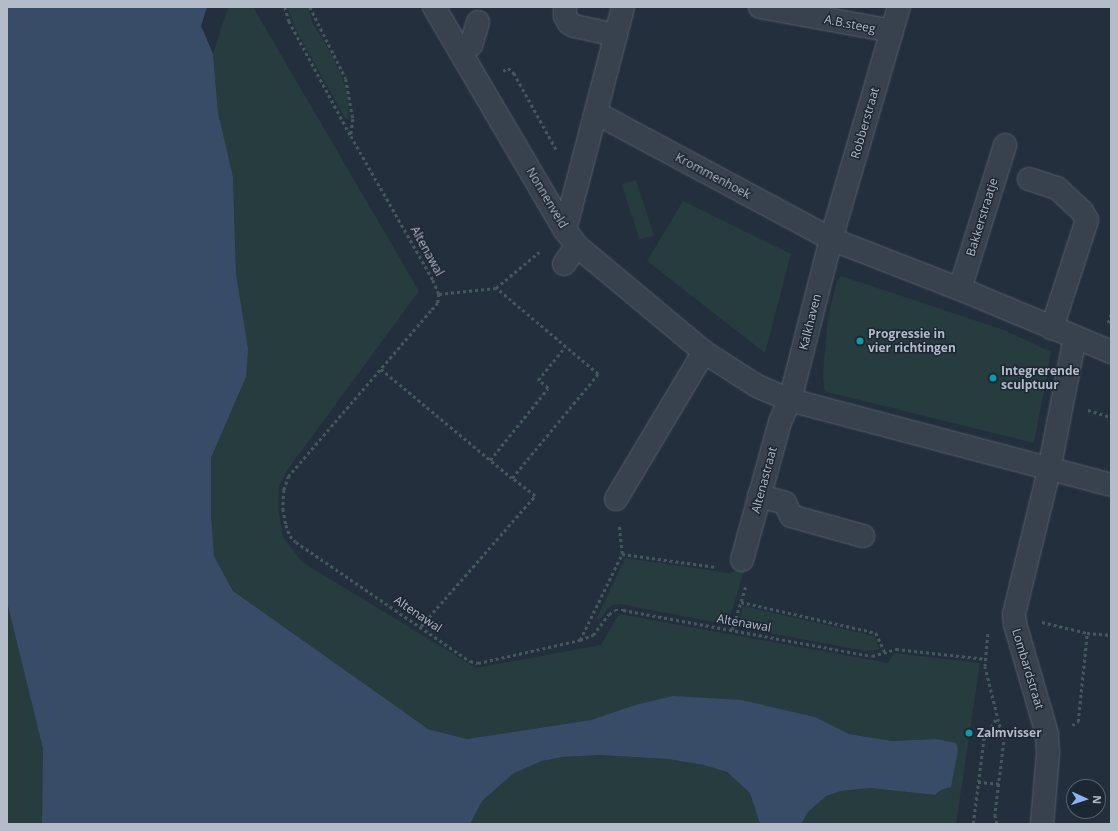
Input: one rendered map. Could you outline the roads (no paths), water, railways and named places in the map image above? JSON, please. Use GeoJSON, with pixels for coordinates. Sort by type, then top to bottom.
{"type":"FeatureCollection","features":[{"type":"Feature","properties":{"kind":"street","name":"Nonnenveld"},"geometry":{"type":"LineString","coordinates":[[434,7],[571,238],[704,352],[757,386],[790,400]]}},
{"type":"Feature","properties":{"kind":"street"},"geometry":{"type":"LineString","coordinates":[[565,7],[565,16],[569,23],[574,26],[616,35]]}},
{"type":"Feature","properties":{"kind":"street"},"geometry":{"type":"LineString","coordinates":[[564,264],[571,238],[576,186],[623,7]]}},
{"type":"Feature","properties":{"kind":"street","name":"A.B.steeg"},"geometry":{"type":"LineString","coordinates":[[760,7],[892,31]]}},
{"type":"Feature","properties":{"kind":"street","name":"Robberstraat"},"geometry":{"type":"LineString","coordinates":[[831,239],[899,7]]}},
{"type":"Feature","properties":{"kind":"street"},"geometry":{"type":"LineString","coordinates":[[460,51],[471,45],[478,22]]}},
{"type":"Feature","properties":{"kind":"street","name":"Krommenhoek"},"geometry":{"type":"LineString","coordinates":[[596,113],[831,239]]}},
{"type":"Feature","properties":{"kind":"street","name":"Bakkerstraatje"},"geometry":{"type":"LineString","coordinates":[[960,289],[1005,145]]}},
{"type":"Feature","properties":{"kind":"street"},"geometry":{"type":"LineString","coordinates":[[1029,179],[1057,188],[1082,211],[1087,220],[1052,328]]}},
{"type":"Feature","properties":{"kind":"street"},"geometry":{"type":"LineString","coordinates":[[831,239],[960,289],[1111,352]]}},
{"type":"Feature","properties":{"kind":"street","name":"Kalkhaven"},"geometry":{"type":"LineString","coordinates":[[790,400],[831,239]]}},
{"type":"Feature","properties":{"kind":"street"},"geometry":{"type":"LineString","coordinates":[[1049,470],[1076,338]]}},
{"type":"Feature","properties":{"kind":"street"},"geometry":{"type":"LineString","coordinates":[[616,499],[704,352]]}},
{"type":"Feature","properties":{"kind":"street"},"geometry":{"type":"LineString","coordinates":[[790,400],[1049,470],[1111,485]]}},
{"type":"Feature","properties":{"kind":"street","name":"Altenastraat"},"geometry":{"type":"LineString","coordinates":[[742,560],[780,422],[790,400]]}},
{"type":"Feature","properties":{"kind":"street","name":"Lombardstraat"},"geometry":{"type":"LineString","coordinates":[[1042,824],[1048,754],[1047,734],[1015,624],[1014,614],[1049,470]]}},
{"type":"Feature","properties":{"kind":"street"},"geometry":{"type":"LineString","coordinates":[[759,496],[785,504],[791,516],[863,536]]}},
{"type":"Feature","properties":{"kind":"water"},"geometry":{"type":"Polygon","coordinates":[[[7,7],[207,7],[201,26],[213,54],[218,112],[233,177],[236,274],[248,349],[246,377],[211,458],[211,514],[214,556],[233,591],[428,729],[467,739],[591,720],[635,705],[673,696],[742,700],[815,717],[849,734],[892,741],[936,739],[956,743],[958,750],[951,787],[941,790],[935,795],[870,788],[841,791],[826,796],[808,812],[801,824],[760,824],[750,793],[727,772],[704,765],[668,759],[600,755],[562,757],[542,761],[514,773],[482,801],[470,824],[42,824],[43,749],[7,602],[7,7]]]}},
{"type":"Feature","properties":{"kind":"place","name":"Progressie in vier richtingen"},"geometry":{"type":"Point","coordinates":[860,341]}},
{"type":"Feature","properties":{"kind":"place","name":"Integrerende sculptuur"},"geometry":{"type":"Point","coordinates":[993,378]}},
{"type":"Feature","properties":{"kind":"place","name":"Zalmvisser"},"geometry":{"type":"Point","coordinates":[969,733]}}]}
